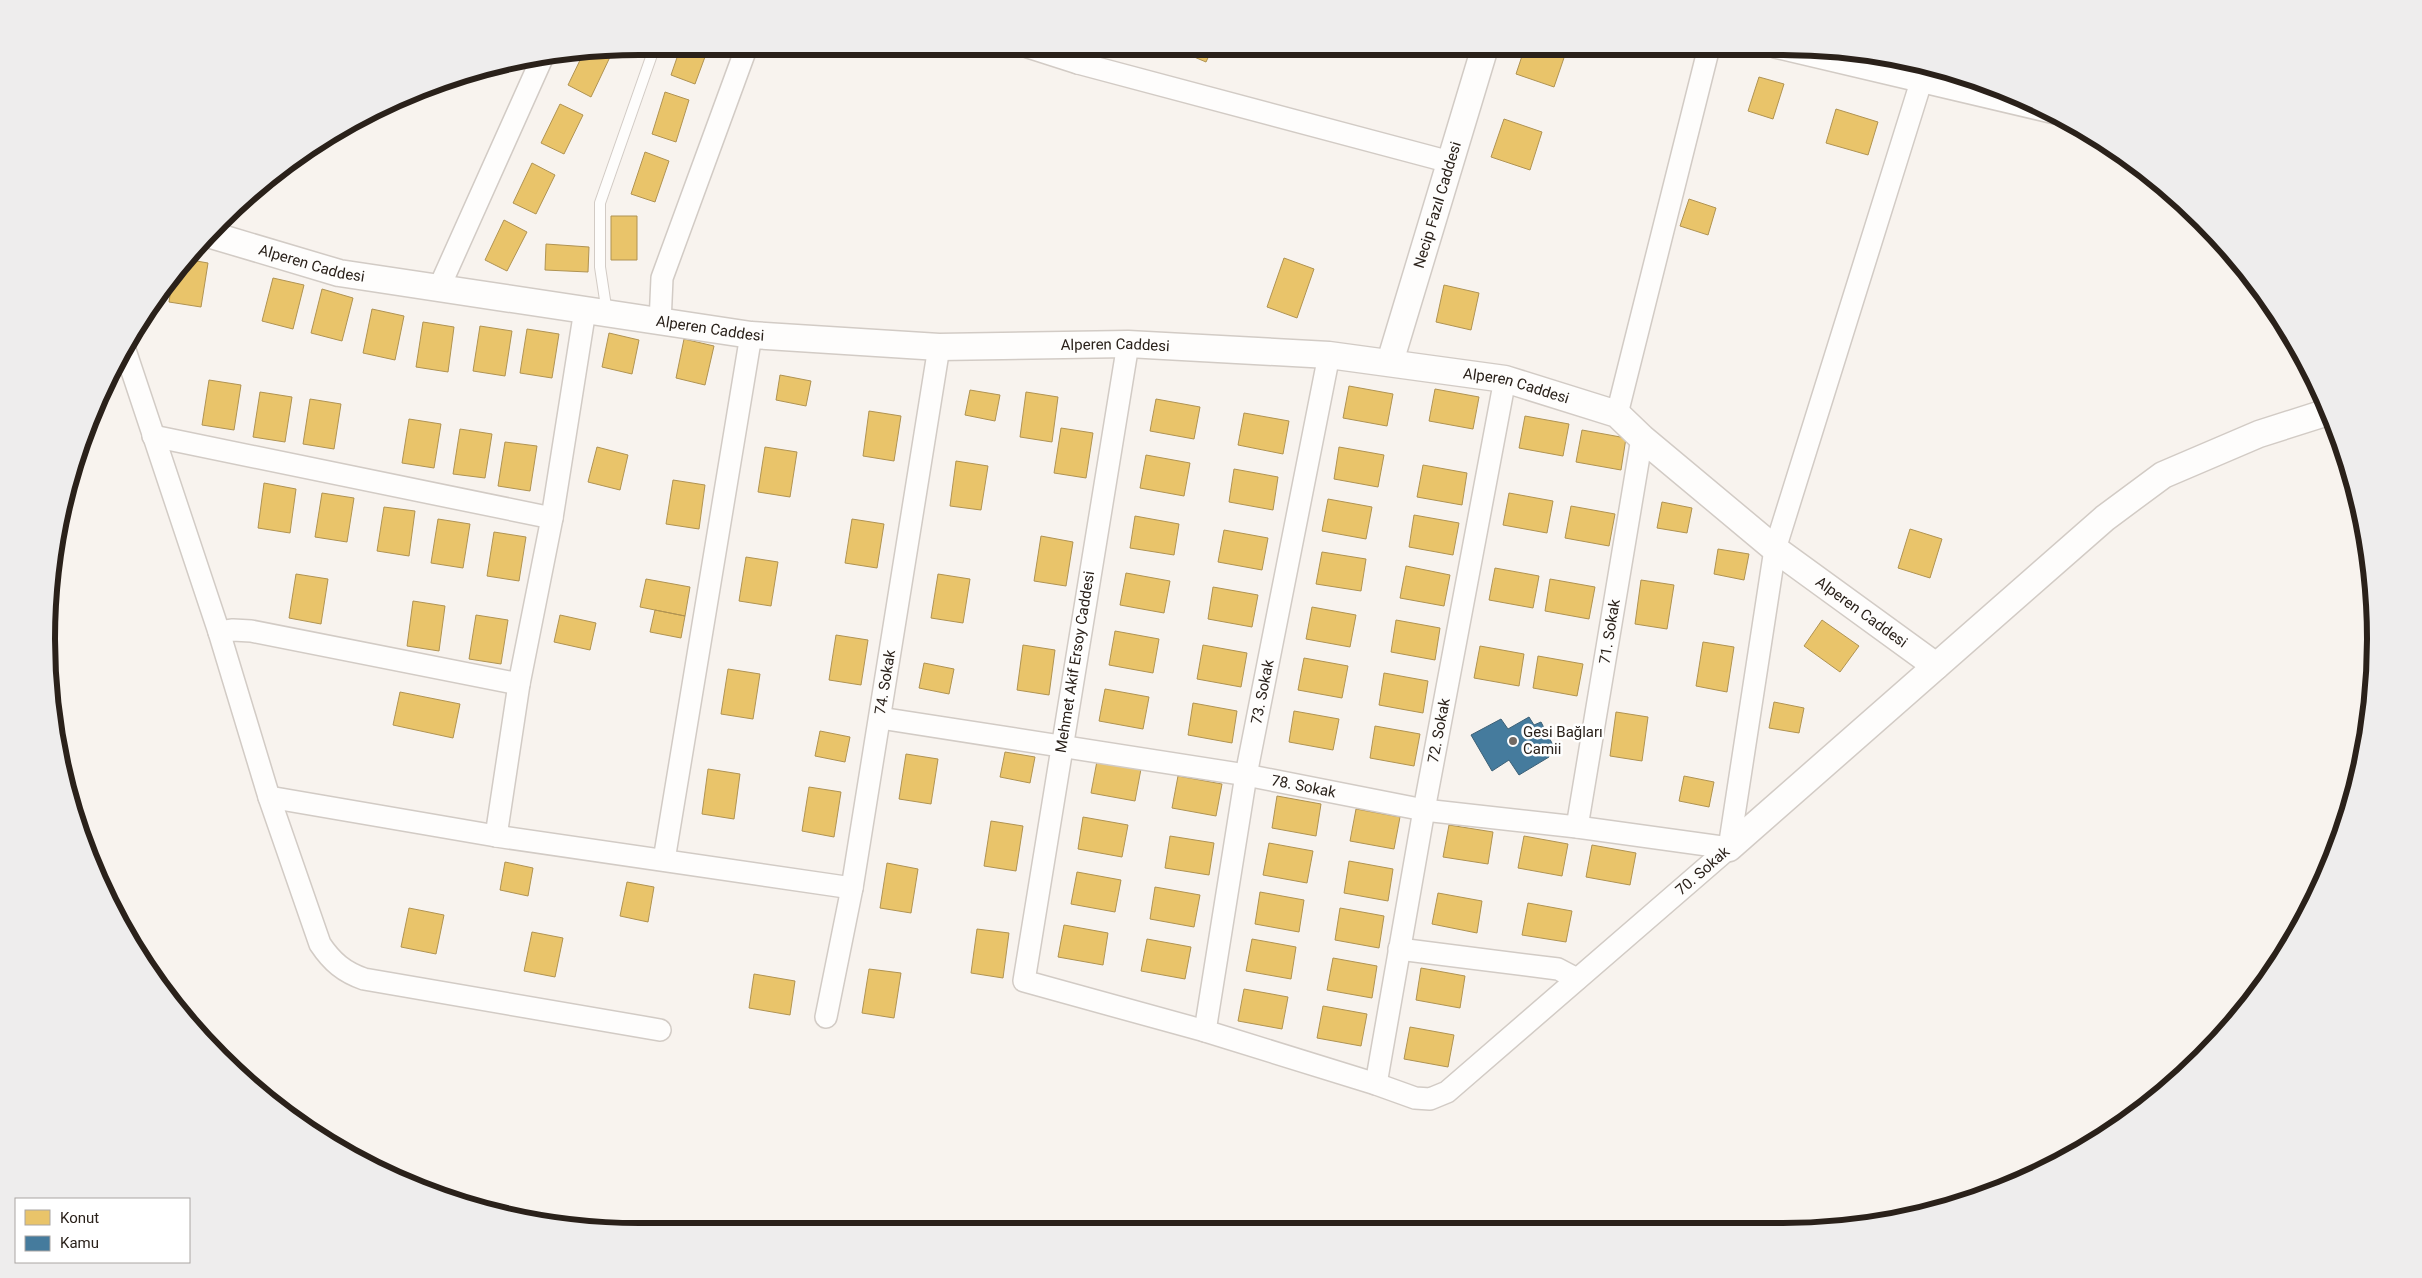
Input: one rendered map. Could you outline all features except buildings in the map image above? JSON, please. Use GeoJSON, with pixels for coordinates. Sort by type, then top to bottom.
{"type":"FeatureCollection","features":[{"type":"Feature","properties":{"kind":"street"},"geometry":{"type":"LineString","coordinates":[[660,323],[662,278],[744,55]]}},
{"type":"Feature","properties":{"kind":"street"},"geometry":{"type":"LineString","coordinates":[[1082,55],[1450,162]]}},
{"type":"Feature","properties":{"kind":"street","name":"Necip Fazıl Caddesi"},"geometry":{"type":"LineString","coordinates":[[1390,362],[1483,55]]}},
{"type":"Feature","properties":{"kind":"street"},"geometry":{"type":"LineString","coordinates":[[1617,414],[1708,55]]}},
{"type":"Feature","properties":{"kind":"street"},"geometry":{"type":"LineString","coordinates":[[1808,56],[2021,106]]}},
{"type":"Feature","properties":{"kind":"street"},"geometry":{"type":"LineString","coordinates":[[439,288],[540,64]]}},
{"type":"Feature","properties":{"kind":"street","name":"70. Sokak"},"geometry":{"type":"LineString","coordinates":[[1376,1084],[1422,1100],[1439,1097],[1447,1092],[1728,848],[1775,549],[1921,82]]}},
{"type":"Feature","properties":{"kind":"street","name":"Alperen Caddesi"},"geometry":{"type":"LineString","coordinates":[[216,237],[339,274],[751,335],[940,347],[1128,344],[1329,355],[1505,379],[1617,414],[1642,438],[1775,549],[1936,666]]}},
{"type":"Feature","properties":{"kind":"street"},"geometry":{"type":"LineString","coordinates":[[496,836],[519,684],[596,312]]}},
{"type":"Feature","properties":{"kind":"street"},"geometry":{"type":"LineString","coordinates":[[664,860],[751,335]]}},
{"type":"Feature","properties":{"kind":"street","name":"Mehmet Akif Ersoy Caddesi"},"geometry":{"type":"LineString","coordinates":[[1128,344],[1024,981],[1205,1031]]}},
{"type":"Feature","properties":{"kind":"street","name":"74. Sokak"},"geometry":{"type":"LineString","coordinates":[[826,1018],[852,888],[940,347]]}},
{"type":"Feature","properties":{"kind":"street","name":"73. Sokak"},"geometry":{"type":"LineString","coordinates":[[1205,1031],[1246,775],[1329,355]]}},
{"type":"Feature","properties":{"kind":"street"},"geometry":{"type":"LineString","coordinates":[[127,357],[219,632],[269,797],[320,944],[329,958],[345,971],[364,980],[660,1030]]}},
{"type":"Feature","properties":{"kind":"street","name":"72. Sokak"},"geometry":{"type":"LineString","coordinates":[[1376,1084],[1424,810],[1505,379]]}},
{"type":"Feature","properties":{"kind":"street"},"geometry":{"type":"LineString","coordinates":[[1728,848],[2104,518],[2163,475],[2259,434],[2322,414]]}},
{"type":"Feature","properties":{"kind":"street"},"geometry":{"type":"LineString","coordinates":[[153,436],[552,518]]}},
{"type":"Feature","properties":{"kind":"street","name":"71. Sokak"},"geometry":{"type":"LineString","coordinates":[[1577,826],[1642,438]]}},
{"type":"Feature","properties":{"kind":"street"},"geometry":{"type":"LineString","coordinates":[[219,632],[251,630],[519,684]]}},
{"type":"Feature","properties":{"kind":"street","name":"78. Sokak"},"geometry":{"type":"LineString","coordinates":[[880,718],[1246,775],[1424,810],[1577,826],[1728,848]]}},
{"type":"Feature","properties":{"kind":"street"},"geometry":{"type":"LineString","coordinates":[[269,797],[496,836],[852,888]]}},
{"type":"Feature","properties":{"kind":"street"},"geometry":{"type":"LineString","coordinates":[[1399,948],[1558,969],[1577,979]]}},
{"type":"Feature","properties":{"kind":"street"},"geometry":{"type":"LineString","coordinates":[[1205,1031],[1376,1084]]}},
{"type":"Feature","properties":{"kind":"lane"},"geometry":{"type":"LineString","coordinates":[[596,312],[600,267],[598,234],[600,203],[652,55]]}},
{"type":"Feature","properties":{"kind":"place","name":"Gesi Bağları Camii"},"geometry":{"type":"Point","coordinates":[1513,741]}}]}
